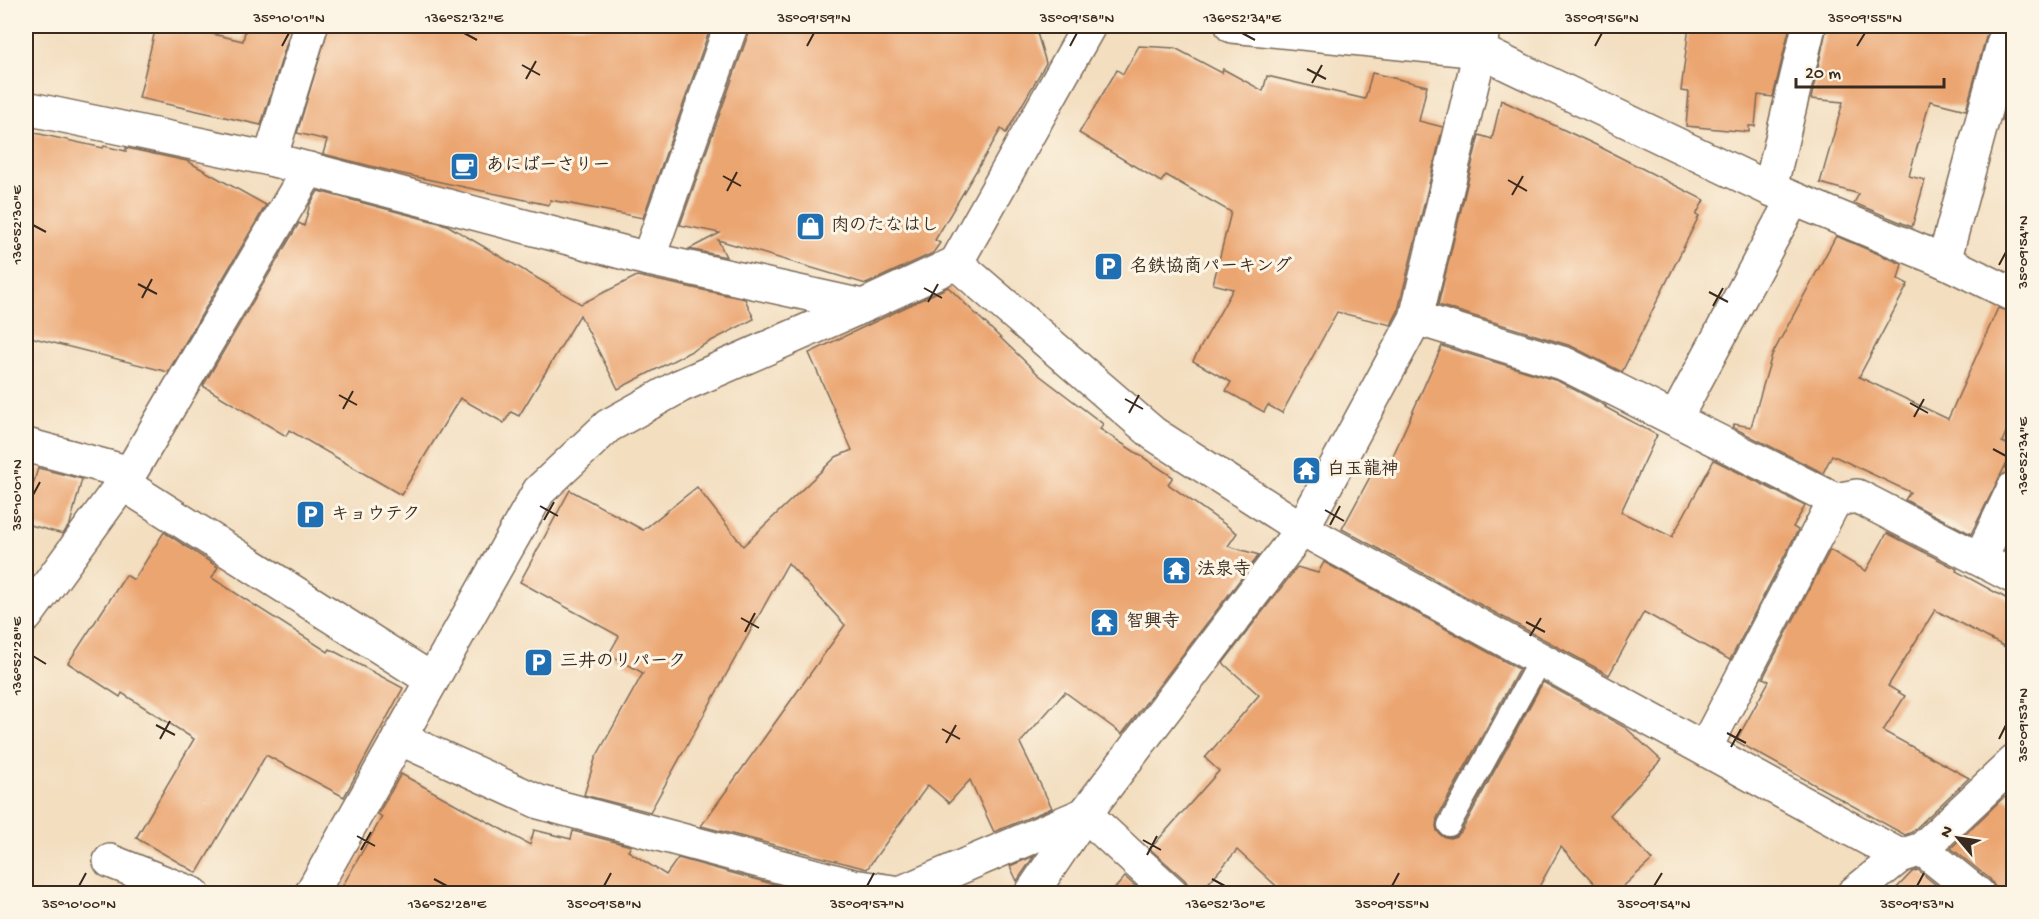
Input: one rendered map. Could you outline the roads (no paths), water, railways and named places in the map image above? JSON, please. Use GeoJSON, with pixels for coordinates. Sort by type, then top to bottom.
{"type":"FeatureCollection","features":[{"type":"Feature","properties":{"kind":"street"},"geometry":{"type":"LineString","coordinates":[[270,159],[311,26]]}},
{"type":"Feature","properties":{"kind":"street"},"geometry":{"type":"LineString","coordinates":[[648,259],[731,26]]}},
{"type":"Feature","properties":{"kind":"street"},"geometry":{"type":"LineString","coordinates":[[311,894],[539,491],[609,426],[680,386],[956,263],[1089,26]]}},
{"type":"Feature","properties":{"kind":"street"},"geometry":{"type":"LineString","coordinates":[[1232,26],[1481,38],[1782,194],[1944,261],[2013,295]]}},
{"type":"Feature","properties":{"kind":"street"},"geometry":{"type":"LineString","coordinates":[[1675,419],[1782,194],[1809,26]]}},
{"type":"Feature","properties":{"kind":"street"},"geometry":{"type":"LineString","coordinates":[[1944,261],[2008,26]]}},
{"type":"Feature","properties":{"kind":"street"},"geometry":{"type":"LineString","coordinates":[[1031,894],[1085,814],[1302,529],[1416,318],[1481,38]]}},
{"type":"Feature","properties":{"kind":"street"},"geometry":{"type":"LineString","coordinates":[[26,108],[270,159],[648,259],[863,306]]}},
{"type":"Feature","properties":{"kind":"street"},"geometry":{"type":"LineString","coordinates":[[26,616],[126,478],[309,169]]}},
{"type":"Feature","properties":{"kind":"street"},"geometry":{"type":"LineString","coordinates":[[956,263],[1154,434],[1302,529],[1706,748],[1911,853],[1978,894]]}},
{"type":"Feature","properties":{"kind":"street"},"geometry":{"type":"LineString","coordinates":[[1416,318],[1565,364],[1835,500],[1857,496],[2013,576]]}},
{"type":"Feature","properties":{"kind":"street"},"geometry":{"type":"LineString","coordinates":[[26,445],[126,478],[432,680]]}},
{"type":"Feature","properties":{"kind":"street"},"geometry":{"type":"LineString","coordinates":[[1980,559],[2013,488]]}},
{"type":"Feature","properties":{"kind":"street"},"geometry":{"type":"LineString","coordinates":[[1706,748],[1835,500]]}},
{"type":"Feature","properties":{"kind":"street"},"geometry":{"type":"LineString","coordinates":[[399,738],[539,802],[852,890],[900,893],[1085,814]]}},
{"type":"Feature","properties":{"kind":"street"},"geometry":{"type":"LineString","coordinates":[[1853,894],[1911,853],[2013,762]]}},
{"type":"Feature","properties":{"kind":"street"},"geometry":{"type":"LineString","coordinates":[[1085,814],[1172,894]]}},
{"type":"Feature","properties":{"kind":"street"},"geometry":{"type":"LineString","coordinates":[[110,861],[194,894]]}},
{"type":"Feature","properties":{"kind":"lane"},"geometry":{"type":"LineString","coordinates":[[1449,825],[1541,658]]}},
{"type":"Feature","properties":{"kind":"place","name":"あにばーさりー"},"geometry":{"type":"Point","coordinates":[465,166]}},
{"type":"Feature","properties":{"kind":"place","name":"肉のたなはし"},"geometry":{"type":"Point","coordinates":[810,226]}},
{"type":"Feature","properties":{"kind":"place","name":"名鉄協商パーキング"},"geometry":{"type":"Point","coordinates":[1109,267]}},
{"type":"Feature","properties":{"kind":"place","name":"白玉龍神"},"geometry":{"type":"Point","coordinates":[1306,470]}},
{"type":"Feature","properties":{"kind":"place","name":"キョウテク"},"geometry":{"type":"Point","coordinates":[310,515]}},
{"type":"Feature","properties":{"kind":"place","name":"法泉寺"},"geometry":{"type":"Point","coordinates":[1176,570]}},
{"type":"Feature","properties":{"kind":"place","name":"智興寺"},"geometry":{"type":"Point","coordinates":[1105,622]}},
{"type":"Feature","properties":{"kind":"place","name":"三井のリパーク"},"geometry":{"type":"Point","coordinates":[539,662]}}]}
